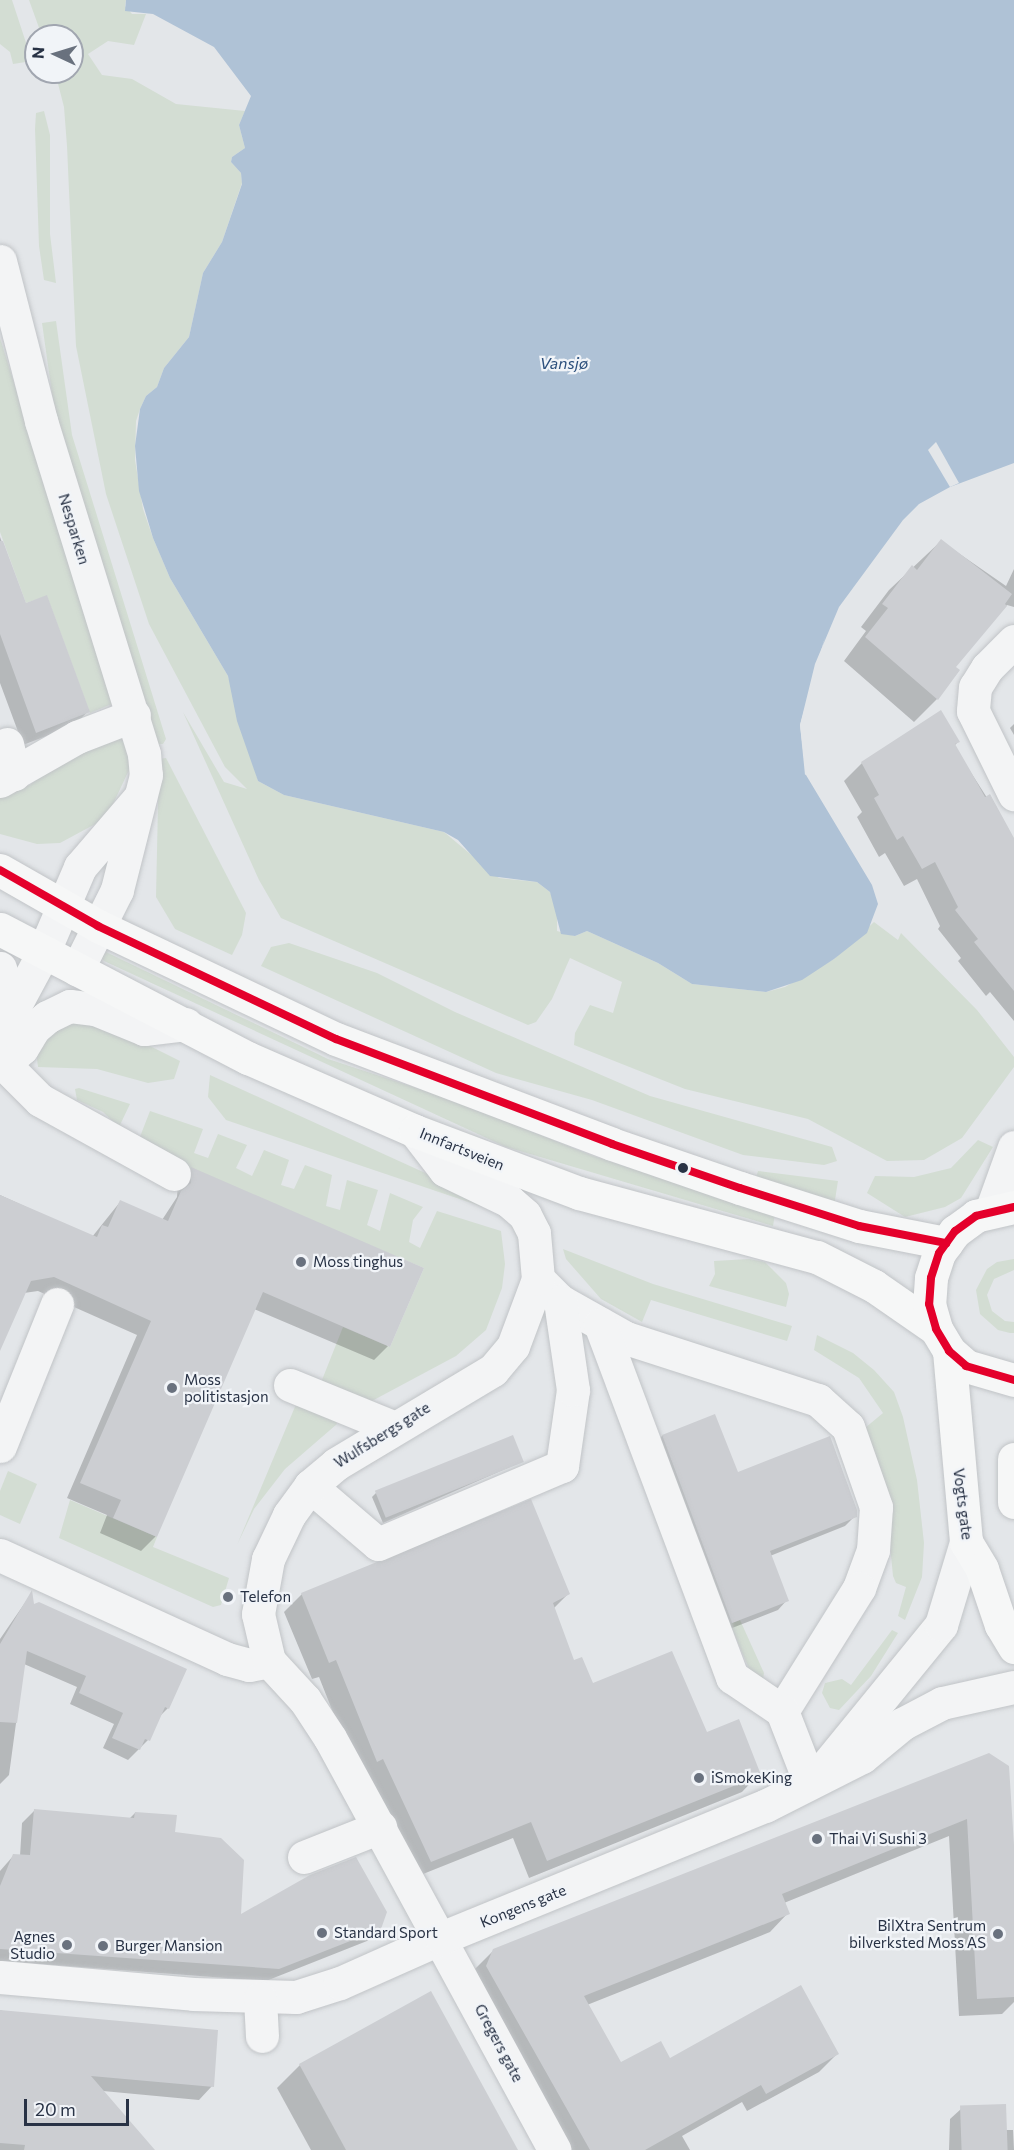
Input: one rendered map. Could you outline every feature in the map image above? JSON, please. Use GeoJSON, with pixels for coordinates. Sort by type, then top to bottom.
{"type":"FeatureCollection","features":[{"type":"Feature","properties":{"kind":"highway"},"geometry":{"type":"LineString","coordinates":[[0,870],[98,926],[336,1039],[612,1144],[859,1226],[946,1243],[976,1216],[1002,1209]]}},
{"type":"Feature","properties":{"kind":"highway","name":"Innfartsveien"},"geometry":{"type":"LineString","coordinates":[[0,929],[248,1058],[415,1131],[579,1193],[817,1257],[874,1286],[943,1340],[966,1366],[1014,1380]]}},
{"type":"Feature","properties":{"kind":"highway","name":"Vogts gate"},"geometry":{"type":"LineString","coordinates":[[946,1243],[931,1278],[929,1304],[943,1340],[966,1542],[982,1569],[1000,1625],[1014,1647]]}},
{"type":"Feature","properties":{"kind":"highway"},"geometry":{"type":"LineString","coordinates":[[1014,1459],[1014,1502]]}},
{"type":"Feature","properties":{"kind":"street","name":"Nesparken"},"geometry":{"type":"LineString","coordinates":[[0,261],[40,421],[134,715],[146,775],[117,890],[76,970]]}},
{"type":"Feature","properties":{"kind":"street"},"geometry":{"type":"LineString","coordinates":[[1014,641],[981,677],[975,687],[973,711],[1014,794]]}},
{"type":"Feature","properties":{"kind":"street"},"geometry":{"type":"LineString","coordinates":[[7,766],[134,715]]}},
{"type":"Feature","properties":{"kind":"street"},"geometry":{"type":"LineString","coordinates":[[2,1064],[5,1024],[12,1007],[43,953],[61,905],[86,859],[141,796]]}},
{"type":"Feature","properties":{"kind":"street"},"geometry":{"type":"LineString","coordinates":[[0,968],[12,1007]]}},
{"type":"Feature","properties":{"kind":"street"},"geometry":{"type":"LineString","coordinates":[[2,1064],[22,1048],[34,1028],[47,1017],[70,1006],[95,1010],[144,1029],[186,1024]]}},
{"type":"Feature","properties":{"kind":"street"},"geometry":{"type":"LineString","coordinates":[[2,1064],[40,1100],[174,1174]]}},
{"type":"Feature","properties":{"kind":"street","name":"Wulfsbergs gate"},"geometry":{"type":"LineString","coordinates":[[415,1131],[445,1170],[509,1201],[525,1215],[534,1233],[549,1290],[513,1346],[493,1370],[393,1427],[336,1464],[310,1486],[289,1515],[268,1559],[258,1614],[269,1661],[305,1700],[380,1827],[441,1938]]}},
{"type":"Feature","properties":{"kind":"street"},"geometry":{"type":"LineString","coordinates":[[1002,1209],[1014,1148]]}},
{"type":"Feature","properties":{"kind":"street"},"geometry":{"type":"LineString","coordinates":[[549,1290],[600,1324],[626,1338],[818,1400],[848,1427],[876,1507],[873,1550],[859,1588],[782,1711]]}},
{"type":"Feature","properties":{"kind":"street"},"geometry":{"type":"LineString","coordinates":[[310,1486],[378,1544],[562,1466],[573,1390],[549,1290]]}},
{"type":"Feature","properties":{"kind":"street"},"geometry":{"type":"LineString","coordinates":[[0,1446],[57,1304]]}},
{"type":"Feature","properties":{"kind":"street"},"geometry":{"type":"LineString","coordinates":[[600,1324],[732,1677],[782,1711],[810,1783],[941,1626],[966,1542]]}},
{"type":"Feature","properties":{"kind":"street"},"geometry":{"type":"LineString","coordinates":[[290,1385],[393,1427]]}},
{"type":"Feature","properties":{"kind":"street"},"geometry":{"type":"LineString","coordinates":[[0,1555],[227,1659],[249,1665],[269,1661]]}},
{"type":"Feature","properties":{"kind":"street","name":"Kongens gate"},"geometry":{"type":"LineString","coordinates":[[0,1977],[260,1998],[296,1997],[340,1983],[441,1938],[765,1806],[862,1757],[921,1712],[942,1703],[1014,1686]]}},
{"type":"Feature","properties":{"kind":"street"},"geometry":{"type":"LineString","coordinates":[[304,1857],[380,1827]]}},
{"type":"Feature","properties":{"kind":"street","name":"Gregers gate"},"geometry":{"type":"LineString","coordinates":[[441,1938],[555,2150]]}},
{"type":"Feature","properties":{"kind":"street"},"geometry":{"type":"LineString","coordinates":[[260,1998],[262,2036]]}},
{"type":"Feature","properties":{"kind":"shaded area"},"geometry":{"type":"Polygon","coordinates":[[[0,0],[12,0],[24,37],[24,62],[13,64],[10,52],[0,44],[0,0]]]}},
{"type":"Feature","properties":{"kind":"shaded area"},"geometry":{"type":"Polygon","coordinates":[[[29,0],[126,0],[125,6],[132,14],[146,14],[134,45],[108,41],[88,54],[102,75],[132,79],[176,104],[245,111],[239,125],[245,148],[232,157],[231,162],[241,173],[242,183],[222,242],[203,273],[189,337],[164,368],[157,387],[146,396],[140,409],[136,421],[135,460],[143,509],[153,538],[170,578],[228,676],[258,781],[284,795],[444,832],[499,878],[537,882],[550,892],[557,908],[557,931],[575,936],[587,931],[658,963],[692,984],[766,992],[785,987],[834,959],[874,922],[898,940],[901,933],[977,1010],[1014,1057],[1014,1067],[962,1138],[924,1160],[887,1161],[808,1119],[685,1089],[574,1045],[575,1033],[590,1005],[613,1013],[622,982],[570,958],[552,999],[536,1022],[528,1025],[281,918],[259,880],[183,712],[224,782],[247,789],[225,767],[149,624],[106,494],[76,346],[67,146],[64,107],[58,84],[84,84],[84,24],[38,24],[29,0]]]}},
{"type":"Feature","properties":{"kind":"shaded area"},"geometry":{"type":"Polygon","coordinates":[[[44,111],[50,135],[50,234],[56,283],[44,280],[39,246],[35,129],[36,113],[44,111]]]}},
{"type":"Feature","properties":{"kind":"shaded area"},"geometry":{"type":"Polygon","coordinates":[[[56,321],[72,435],[166,739],[163,744],[156,744],[56,422],[42,323],[56,321]]]}},
{"type":"Feature","properties":{"kind":"shaded area"},"geometry":{"type":"Polygon","coordinates":[[[0,338],[114,703],[90,713],[47,596],[26,603],[0,532],[0,338]]]}},
{"type":"Feature","properties":{"kind":"shaded area"},"geometry":{"type":"Polygon","coordinates":[[[119,733],[129,740],[130,768],[113,804],[99,822],[60,843],[37,844],[0,834],[0,796],[30,785],[49,769],[119,733]]]}},
{"type":"Feature","properties":{"kind":"shaded area"},"geometry":{"type":"Polygon","coordinates":[[[166,758],[246,913],[242,935],[232,955],[175,929],[156,897],[159,759],[166,758]]]}},
{"type":"Feature","properties":{"kind":"shaded area"},"geometry":{"type":"Polygon","coordinates":[[[289,943],[377,973],[455,1012],[650,1096],[832,1147],[837,1161],[824,1165],[743,1155],[592,1100],[496,1073],[261,966],[271,947],[289,943]]]}},
{"type":"Feature","properties":{"kind":"shaded area"},"geometry":{"type":"Polygon","coordinates":[[[106,952],[328,1059],[456,1101],[593,1156],[775,1214],[773,1226],[506,1147],[104,961],[101,957],[106,952]]]}},
{"type":"Feature","properties":{"kind":"shaded area"},"geometry":{"type":"Polygon","coordinates":[[[77,1020],[102,1022],[180,1061],[174,1079],[148,1083],[97,1069],[38,1067],[36,1052],[42,1036],[77,1020]]]}},
{"type":"Feature","properties":{"kind":"shaded area"},"geometry":{"type":"Polygon","coordinates":[[[210,1075],[489,1202],[504,1214],[226,1120],[208,1097],[210,1075]]]}},
{"type":"Feature","properties":{"kind":"shaded area"},"geometry":{"type":"Polygon","coordinates":[[[79,1088],[130,1104],[119,1127],[103,1112],[77,1100],[75,1089],[79,1088]]]}},
{"type":"Feature","properties":{"kind":"shaded area"},"geometry":{"type":"Polygon","coordinates":[[[150,1111],[203,1129],[194,1153],[208,1158],[218,1134],[247,1145],[236,1168],[252,1176],[264,1150],[289,1160],[281,1185],[294,1189],[305,1165],[332,1175],[326,1206],[340,1210],[347,1180],[378,1190],[367,1225],[380,1231],[390,1193],[423,1207],[413,1220],[409,1242],[420,1248],[437,1211],[501,1231],[505,1264],[502,1288],[486,1330],[456,1356],[370,1402],[320,1385],[343,1327],[390,1347],[424,1268],[136,1147],[150,1111]]]}},
{"type":"Feature","properties":{"kind":"shaded area"},"geometry":{"type":"Polygon","coordinates":[[[978,1140],[993,1147],[961,1198],[945,1207],[905,1217],[867,1193],[875,1176],[914,1177],[951,1168],[978,1140]]]}},
{"type":"Feature","properties":{"kind":"shaded area"},"geometry":{"type":"Polygon","coordinates":[[[758,1171],[838,1181],[834,1206],[756,1177],[758,1171]]]}},
{"type":"Feature","properties":{"kind":"shaded area"},"geometry":{"type":"Polygon","coordinates":[[[563,1249],[653,1284],[792,1326],[787,1341],[651,1300],[642,1322],[601,1299],[566,1259],[563,1249]]]}},
{"type":"Feature","properties":{"kind":"shaded area"},"geometry":{"type":"Polygon","coordinates":[[[749,1259],[765,1262],[786,1283],[789,1294],[786,1307],[709,1286],[715,1274],[714,1261],[749,1259]]]}},
{"type":"Feature","properties":{"kind":"shaded area"},"geometry":{"type":"Polygon","coordinates":[[[1014,1259],[1014,1270],[994,1279],[987,1295],[992,1311],[1005,1321],[1014,1322],[1014,1333],[1010,1333],[998,1330],[980,1314],[976,1290],[987,1269],[997,1262],[1014,1259]]]}},
{"type":"Feature","properties":{"kind":"shaded area"},"geometry":{"type":"Polygon","coordinates":[[[817,1335],[853,1353],[874,1370],[894,1392],[903,1417],[917,1480],[924,1543],[922,1577],[905,1620],[898,1616],[906,1587],[896,1583],[893,1576],[888,1525],[865,1428],[883,1413],[859,1378],[814,1350],[817,1335]]]}},
{"type":"Feature","properties":{"kind":"shaded area"},"geometry":{"type":"Polygon","coordinates":[[[297,1402],[335,1419],[337,1424],[285,1469],[254,1509],[237,1545],[297,1402]]]}},
{"type":"Feature","properties":{"kind":"shaded area"},"geometry":{"type":"Polygon","coordinates":[[[8,1471],[37,1484],[20,1524],[0,1515],[0,1491],[8,1471]]]}},
{"type":"Feature","properties":{"kind":"shaded area"},"geometry":{"type":"Polygon","coordinates":[[[70,1500],[157,1537],[153,1547],[229,1578],[221,1605],[213,1607],[59,1538],[70,1500]]]}},
{"type":"Feature","properties":{"kind":"shaded area"},"geometry":{"type":"Polygon","coordinates":[[[740,1620],[764,1673],[763,1679],[753,1678],[730,1624],[740,1620]]]}},
{"type":"Feature","properties":{"kind":"shaded area"},"geometry":{"type":"Polygon","coordinates":[[[892,1630],[898,1633],[871,1676],[839,1710],[830,1708],[822,1693],[825,1683],[842,1679],[851,1685],[892,1630]]]}},
{"type":"Feature","properties":{"kind":"water","name":"Vansjø"},"geometry":{"type":"Polygon","coordinates":[[[126,0],[1014,0],[1014,463],[950,487],[919,504],[903,520],[839,607],[815,664],[800,725],[806,775],[872,885],[878,904],[867,933],[834,959],[802,980],[766,992],[692,984],[658,963],[587,931],[575,936],[561,934],[550,892],[537,882],[490,876],[458,840],[444,832],[284,795],[258,781],[237,721],[228,676],[170,578],[153,538],[139,491],[135,446],[140,409],[146,396],[157,387],[164,368],[189,337],[203,273],[222,242],[242,184],[241,173],[231,162],[232,157],[245,148],[239,125],[251,96],[214,47],[153,14],[125,11],[126,0]]]}},
{"type":"Feature","properties":{"kind":"pier"},"geometry":{"type":"Polygon","coordinates":[[[936,442],[959,483],[950,487],[928,450],[936,442]]]}},
{"type":"Feature","properties":{"kind":"pier"},"geometry":{"type":"Polygon","coordinates":[[[825,637],[803,726],[810,772],[805,775],[800,725],[825,637]]]}},
{"type":"Feature","properties":{"kind":"building"},"geometry":{"type":"Polygon","coordinates":[[[941,539],[1012,594],[1005,604],[1007,606],[956,667],[960,670],[938,700],[865,637],[888,608],[882,604],[912,565],[917,570],[941,539]]]}},
{"type":"Feature","properties":{"kind":"building"},"geometry":{"type":"Polygon","coordinates":[[[0,541],[3,541],[26,603],[47,595],[90,712],[36,733],[0,634],[0,541]]]}},
{"type":"Feature","properties":{"kind":"building"},"geometry":{"type":"Polygon","coordinates":[[[941,710],[960,742],[955,744],[985,797],[990,794],[1014,838],[1014,991],[974,942],[978,939],[955,910],[958,907],[935,862],[922,869],[903,836],[897,840],[874,798],[879,795],[861,762],[941,710]]]}},
{"type":"Feature","properties":{"kind":"building"},"geometry":{"type":"Polygon","coordinates":[[[191,1167],[424,1268],[390,1347],[263,1292],[157,1537],[113,1518],[121,1500],[80,1483],[151,1321],[54,1277],[31,1281],[0,1351],[0,1195],[97,1237],[102,1225],[108,1227],[120,1200],[168,1221],[181,1191],[191,1183],[191,1167]]]}},
{"type":"Feature","properties":{"kind":"building"},"geometry":{"type":"Polygon","coordinates":[[[715,1414],[738,1472],[830,1436],[857,1510],[857,1517],[770,1551],[789,1601],[732,1623],[662,1435],[715,1414]]]}},
{"type":"Feature","properties":{"kind":"building"},"geometry":{"type":"Polygon","coordinates":[[[513,1435],[524,1462],[386,1518],[375,1491],[513,1435]]]}},
{"type":"Feature","properties":{"kind":"building"},"geometry":{"type":"Polygon","coordinates":[[[531,1499],[570,1594],[553,1603],[574,1660],[582,1657],[593,1683],[672,1651],[707,1732],[739,1719],[761,1775],[547,1861],[531,1822],[431,1862],[383,1759],[377,1762],[336,1660],[329,1663],[301,1593],[531,1499]]]}},
{"type":"Feature","properties":{"kind":"building"},"geometry":{"type":"Polygon","coordinates":[[[32,1590],[34,1604],[39,1602],[187,1669],[169,1709],[165,1707],[150,1741],[145,1739],[140,1750],[112,1738],[123,1713],[79,1693],[86,1676],[27,1651],[17,1723],[0,1722],[0,1644],[32,1590]]]}},
{"type":"Feature","properties":{"kind":"building"},"geometry":{"type":"Polygon","coordinates":[[[989,1753],[1009,1766],[1014,1845],[1014,1997],[977,1999],[967,1819],[782,1894],[790,1914],[584,1996],[621,2062],[661,2041],[670,2058],[801,1985],[839,2054],[766,2094],[761,2085],[645,2150],[590,2150],[486,1966],[493,1949],[989,1753]]]}},
{"type":"Feature","properties":{"kind":"building"},"geometry":{"type":"Polygon","coordinates":[[[34,1809],[134,1818],[135,1812],[177,1815],[175,1832],[221,1838],[244,1860],[241,1914],[310,1875],[356,1857],[387,1912],[381,1929],[279,1969],[0,1949],[0,1886],[13,1854],[30,1855],[34,1809]]]}},
{"type":"Feature","properties":{"kind":"building"},"geometry":{"type":"Polygon","coordinates":[[[431,1991],[518,2150],[346,2150],[299,2064],[431,1991]]]}},
{"type":"Feature","properties":{"kind":"building"},"geometry":{"type":"Polygon","coordinates":[[[0,2010],[218,2030],[214,2087],[91,2076],[155,2150],[24,2150],[25,2145],[0,2143],[0,2010]]]}},
{"type":"Feature","properties":{"kind":"building"},"geometry":{"type":"Polygon","coordinates":[[[1006,2104],[1008,2150],[962,2150],[960,2106],[1006,2104]]]}},
{"type":"Feature","properties":{"kind":"transit line"},"geometry":{"type":"LineString","coordinates":[[0,870],[98,926],[336,1039],[612,1144],[740,1188],[859,1226],[946,1243]]}},
{"type":"Feature","properties":{"kind":"transit line"},"geometry":{"type":"LineString","coordinates":[[1014,1207],[976,1216],[955,1231],[939,1253],[931,1278],[929,1304],[936,1329],[949,1351],[966,1366],[1014,1380]]}},
{"type":"Feature","properties":{"kind":"place","name":"Moss tinghus"},"geometry":{"type":"Point","coordinates":[301,1262]}},
{"type":"Feature","properties":{"kind":"place","name":"Moss politistasjon"},"geometry":{"type":"Point","coordinates":[172,1388]}},
{"type":"Feature","properties":{"kind":"place","name":"Telefon"},"geometry":{"type":"Point","coordinates":[228,1597]}},
{"type":"Feature","properties":{"kind":"place","name":"iSmokeKing"},"geometry":{"type":"Point","coordinates":[699,1778]}},
{"type":"Feature","properties":{"kind":"place","name":"Thai Vi Sushi 3"},"geometry":{"type":"Point","coordinates":[817,1839]}},
{"type":"Feature","properties":{"kind":"place","name":"Standard Sport"},"geometry":{"type":"Point","coordinates":[322,1933]}},
{"type":"Feature","properties":{"kind":"place","name":"BilXtra Sentrum bilverksted Moss AS"},"geometry":{"type":"Point","coordinates":[998,1934]}},
{"type":"Feature","properties":{"kind":"place","name":"Agnes Studio"},"geometry":{"type":"Point","coordinates":[67,1945]}},
{"type":"Feature","properties":{"kind":"place","name":"Burger Mansion"},"geometry":{"type":"Point","coordinates":[103,1946]}}]}
